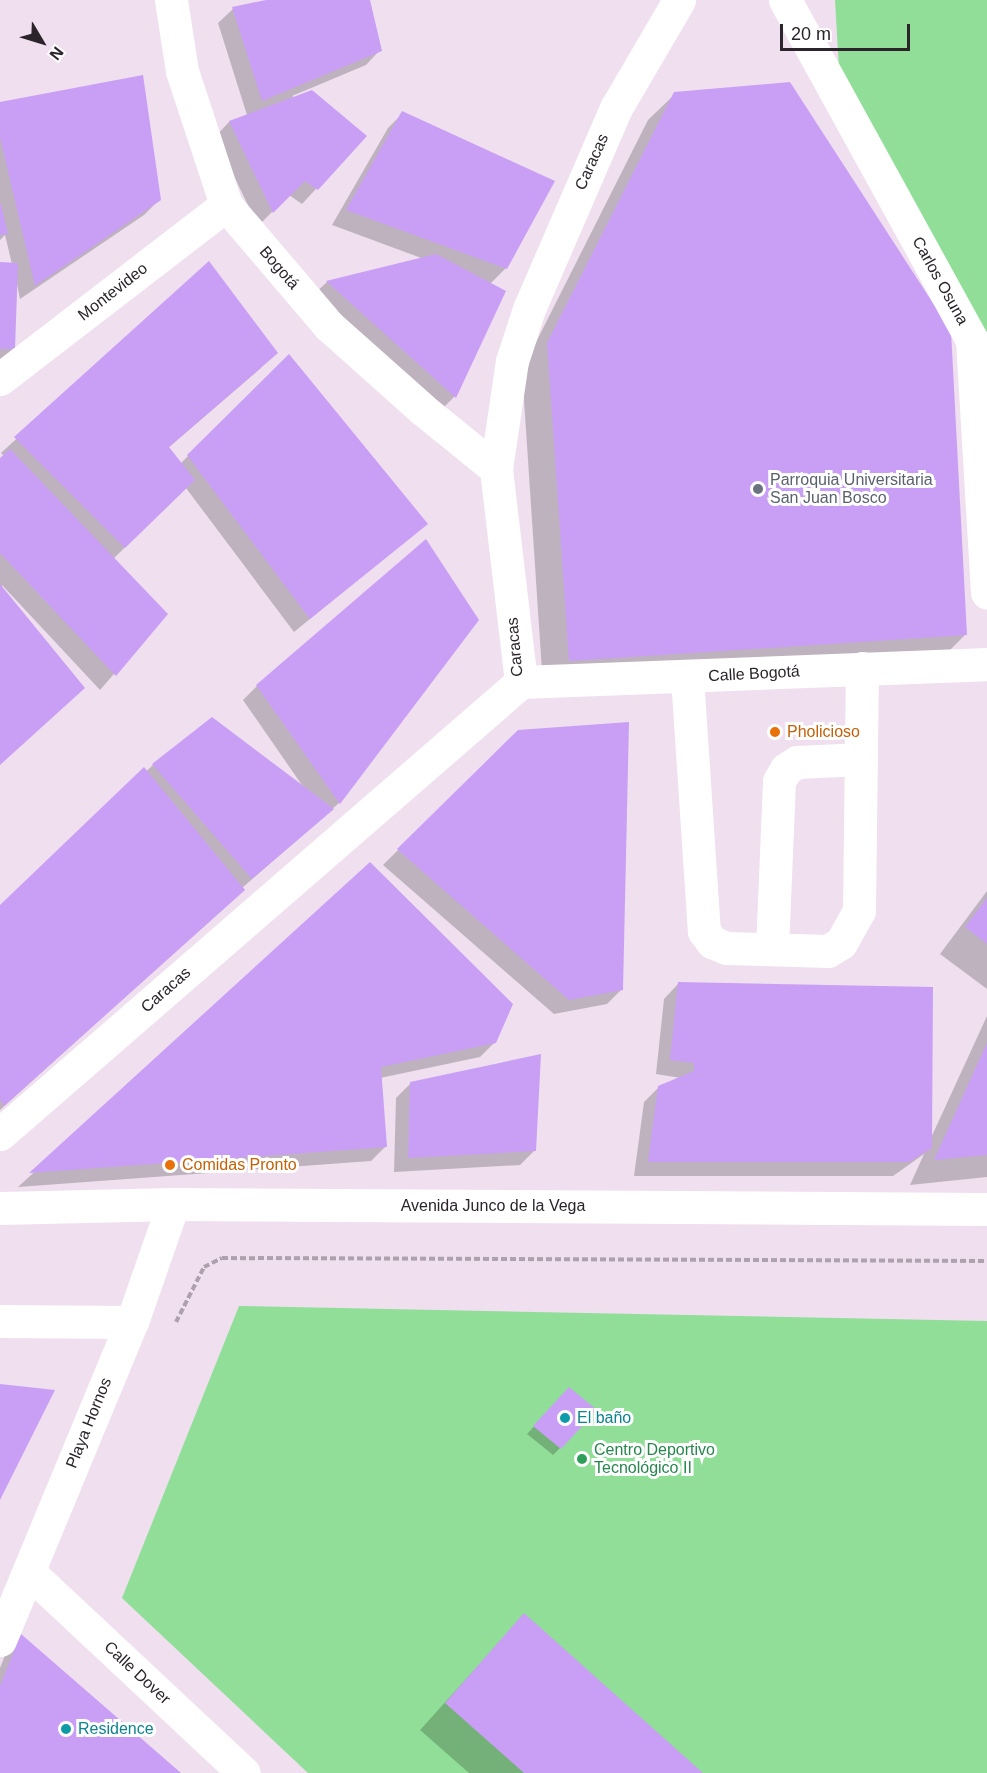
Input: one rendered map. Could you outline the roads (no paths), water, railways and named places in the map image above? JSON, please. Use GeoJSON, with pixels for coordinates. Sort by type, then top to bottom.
{"type":"FeatureCollection","features":[{"type":"Feature","properties":{"kind":"street","name":"Bogotá"},"geometry":{"type":"LineString","coordinates":[[171,0],[182,71],[226,205],[329,326],[422,409],[496,469]]}},
{"type":"Feature","properties":{"kind":"street","name":"Caracas"},"geometry":{"type":"LineString","coordinates":[[0,1134],[521,682],[496,469],[512,361],[529,309],[616,108],[679,0]]}},
{"type":"Feature","properties":{"kind":"street","name":"Carlos Osuna"},"geometry":{"type":"LineString","coordinates":[[785,0],[980,336],[987,593]]}},
{"type":"Feature","properties":{"kind":"street","name":"Montevideo"},"geometry":{"type":"LineString","coordinates":[[0,379],[226,205]]}},
{"type":"Feature","properties":{"kind":"street","name":"Calle Bogotá"},"geometry":{"type":"LineString","coordinates":[[521,682],[987,664]]}},
{"type":"Feature","properties":{"kind":"street"},"geometry":{"type":"LineString","coordinates":[[687,677],[704,931],[712,942],[726,948],[828,951],[841,943],[851,929],[859,911],[862,668]]}},
{"type":"Feature","properties":{"kind":"street"},"geometry":{"type":"LineString","coordinates":[[772,949],[779,781],[786,769],[797,762],[861,759]]}},
{"type":"Feature","properties":{"kind":"street","name":"Avenida Junco de la Vega"},"geometry":{"type":"LineString","coordinates":[[0,1208],[173,1204],[987,1209]]}},
{"type":"Feature","properties":{"kind":"street","name":"Playa Hornos"},"geometry":{"type":"LineString","coordinates":[[0,1640],[132,1322],[173,1204]]}},
{"type":"Feature","properties":{"kind":"street"},"geometry":{"type":"LineString","coordinates":[[0,1321],[132,1322]]}},
{"type":"Feature","properties":{"kind":"street","name":"Calle Dover"},"geometry":{"type":"LineString","coordinates":[[29,1572],[244,1773]]}},
{"type":"Feature","properties":{"kind":"place","name":"Parroquia Universitaria San Juan Bosco"},"geometry":{"type":"Point","coordinates":[758,489]}},
{"type":"Feature","properties":{"kind":"place","name":"Pholicioso"},"geometry":{"type":"Point","coordinates":[775,732]}},
{"type":"Feature","properties":{"kind":"place","name":"Comidas Pronto"},"geometry":{"type":"Point","coordinates":[170,1165]}},
{"type":"Feature","properties":{"kind":"place","name":"El baño"},"geometry":{"type":"Point","coordinates":[565,1418]}},
{"type":"Feature","properties":{"kind":"place","name":"Centro Deportivo Tecnológico II"},"geometry":{"type":"Point","coordinates":[582,1459]}},
{"type":"Feature","properties":{"kind":"place","name":"Residence"},"geometry":{"type":"Point","coordinates":[66,1729]}}]}
